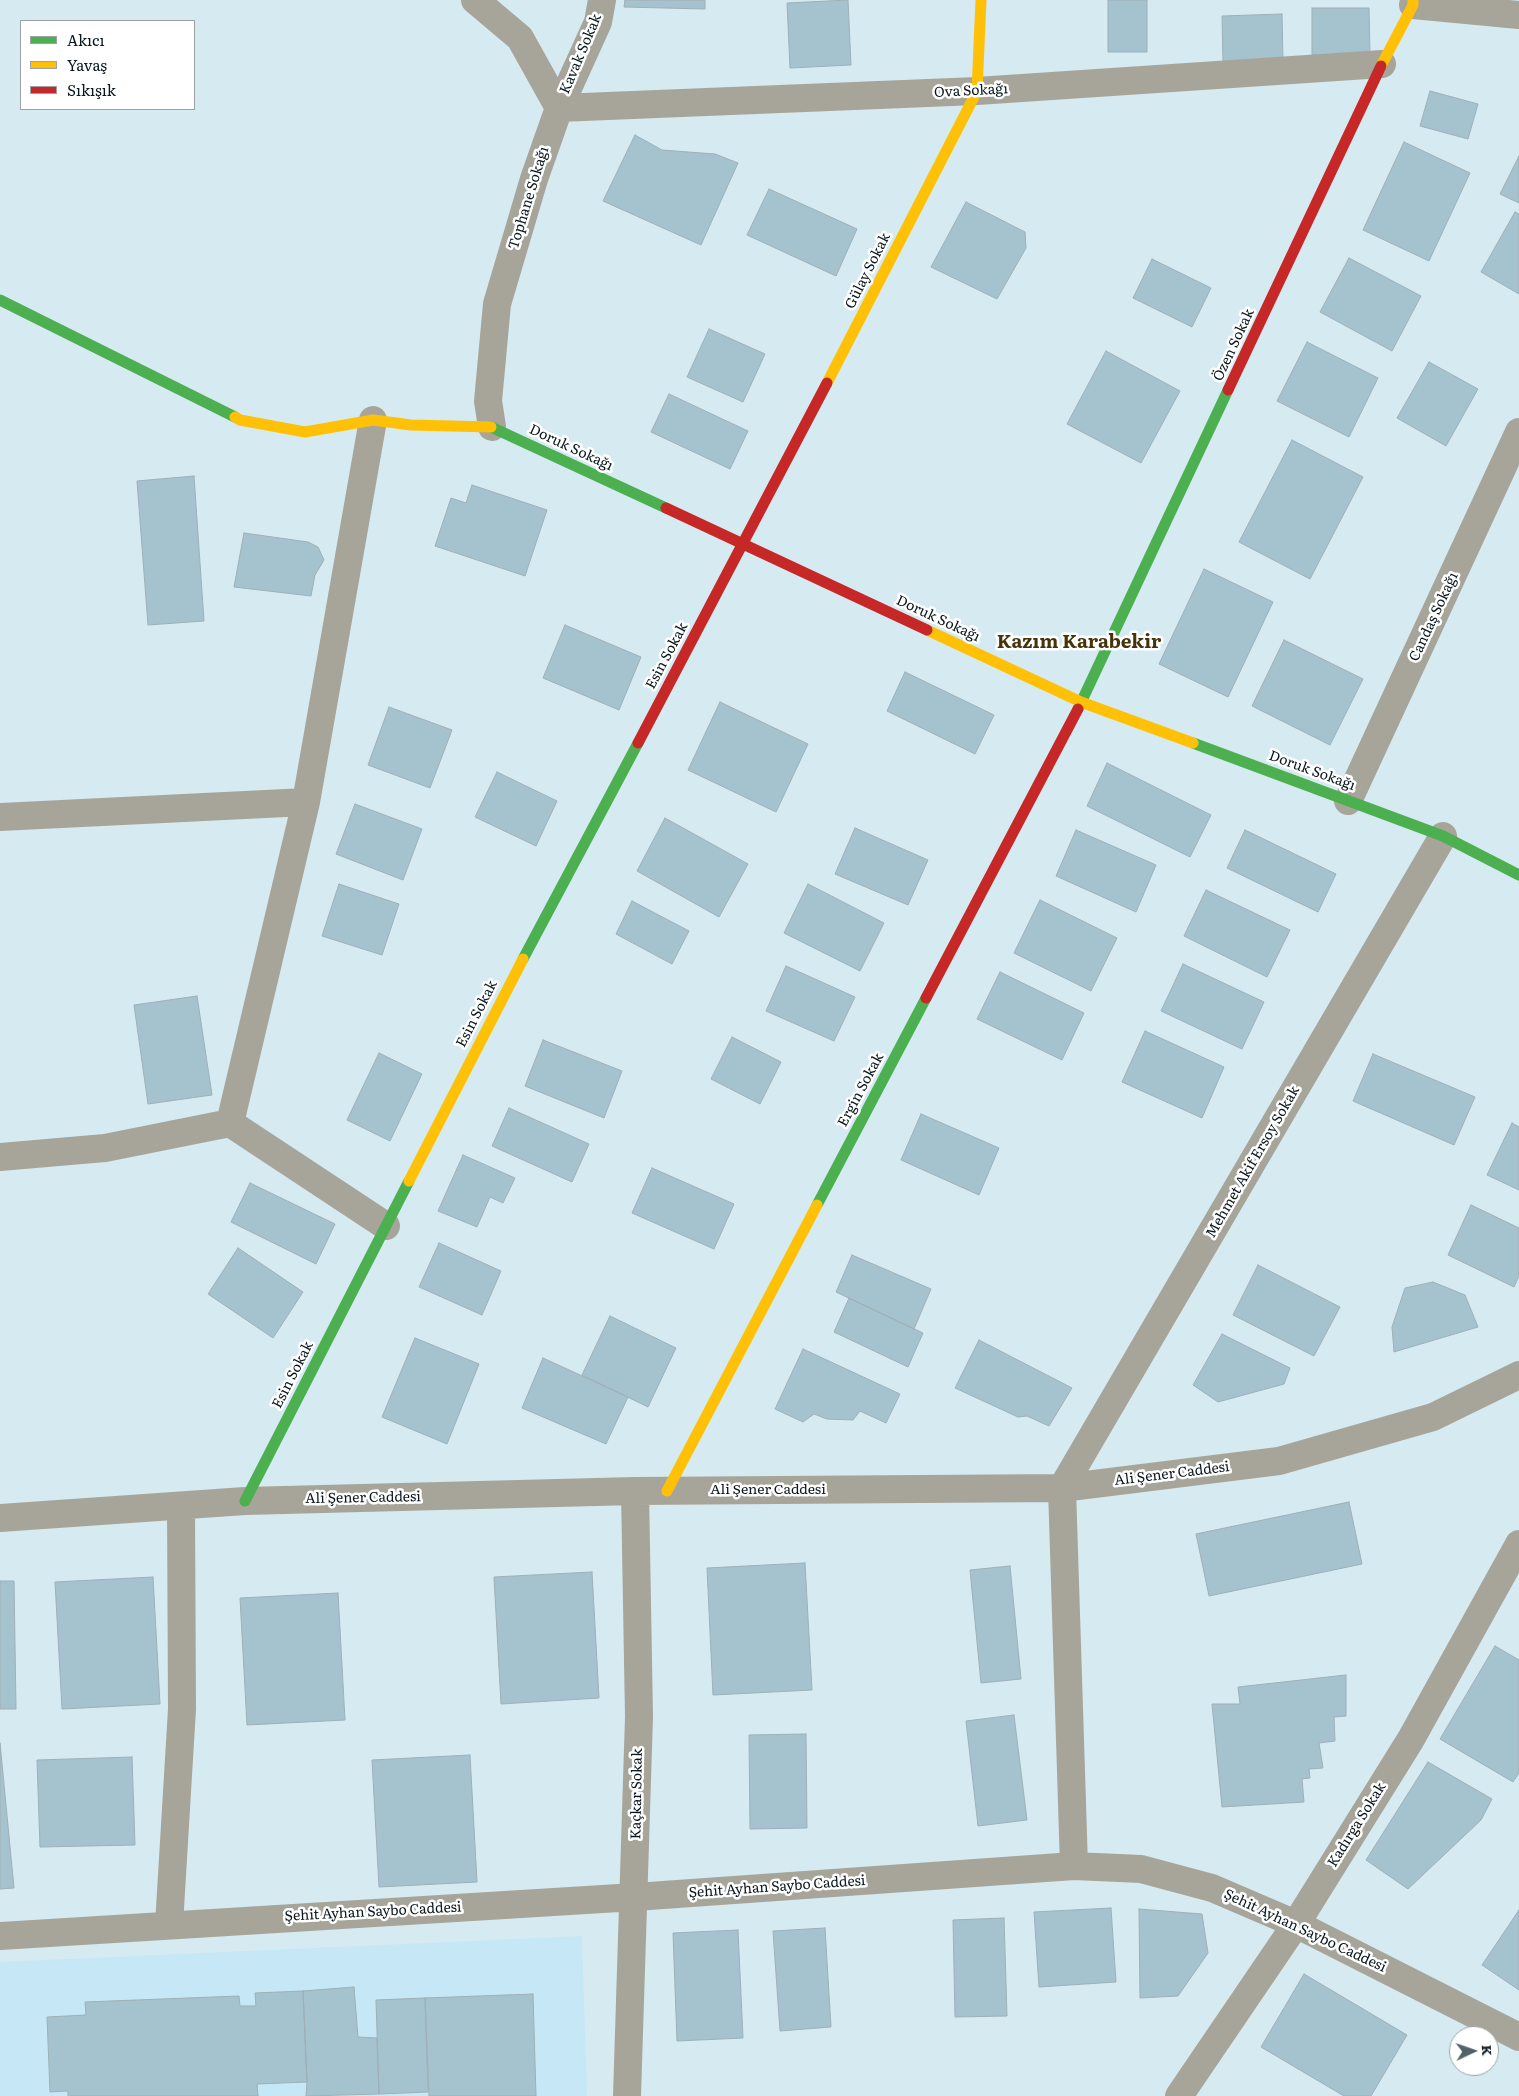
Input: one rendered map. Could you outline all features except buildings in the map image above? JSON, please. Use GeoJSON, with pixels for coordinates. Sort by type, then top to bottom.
{"type":"FeatureCollection","features":[{"type":"Feature","properties":{"kind":"street"},"geometry":{"type":"LineString","coordinates":[[475,0],[520,38],[559,108]]}},
{"type":"Feature","properties":{"kind":"street","name":"Kavak Sokak"},"geometry":{"type":"LineString","coordinates":[[559,108],[598,22],[602,0]]}},
{"type":"Feature","properties":{"kind":"street","name":"Gülay Sokak"},"geometry":{"type":"LineString","coordinates":[[744,545],[977,92],[981,0]]}},
{"type":"Feature","properties":{"kind":"street"},"geometry":{"type":"LineString","coordinates":[[1413,3],[1519,15]]}},
{"type":"Feature","properties":{"kind":"street","name":"Özen Sokak"},"geometry":{"type":"LineString","coordinates":[[1081,702],[1382,64],[1413,3]]}},
{"type":"Feature","properties":{"kind":"street","name":"Ova Sokağı"},"geometry":{"type":"LineString","coordinates":[[559,108],[977,92],[1382,64]]}},
{"type":"Feature","properties":{"kind":"street","name":"Tophane Sokağı"},"geometry":{"type":"LineString","coordinates":[[492,427],[488,401],[497,304],[534,179],[559,108]]}},
{"type":"Feature","properties":{"kind":"street"},"geometry":{"type":"LineString","coordinates":[[0,300],[240,420],[306,432],[373,420],[411,425],[492,427]]}},
{"type":"Feature","properties":{"kind":"street"},"geometry":{"type":"LineString","coordinates":[[230,1123],[306,802],[373,420]]}},
{"type":"Feature","properties":{"kind":"street","name":"Doruk Sokağı"},"geometry":{"type":"LineString","coordinates":[[492,427],[1081,702],[1443,836],[1519,875]]}},
{"type":"Feature","properties":{"kind":"street","name":"Candaş Sokağı"},"geometry":{"type":"LineString","coordinates":[[1348,801],[1519,432]]}},
{"type":"Feature","properties":{"kind":"street","name":"Esin Sokak"},"geometry":{"type":"LineString","coordinates":[[245,1501],[518,968],[744,545]]}},
{"type":"Feature","properties":{"kind":"street","name":"Ergin Sokak"},"geometry":{"type":"LineString","coordinates":[[667,1491],[1081,702]]}},
{"type":"Feature","properties":{"kind":"street"},"geometry":{"type":"LineString","coordinates":[[0,817],[306,802]]}},
{"type":"Feature","properties":{"kind":"street","name":"Mehmet Akif Ersoy Sokak"},"geometry":{"type":"LineString","coordinates":[[1062,1488],[1443,836]]}},
{"type":"Feature","properties":{"kind":"street"},"geometry":{"type":"LineString","coordinates":[[0,1157],[104,1148],[230,1123],[386,1226]]}},
{"type":"Feature","properties":{"kind":"street","name":"Ali Şener Caddesi"},"geometry":{"type":"LineString","coordinates":[[0,1518],[181,1507],[245,1501],[635,1491],[1062,1488],[1278,1461],[1433,1417],[1519,1375]]}},
{"type":"Feature","properties":{"kind":"street"},"geometry":{"type":"LineString","coordinates":[[1062,1488],[1074,1866]]}},
{"type":"Feature","properties":{"kind":"street","name":"Kaçkar Sokak"},"geometry":{"type":"LineString","coordinates":[[627,2096],[635,1897],[639,1717],[635,1491]]}},
{"type":"Feature","properties":{"kind":"street"},"geometry":{"type":"LineString","coordinates":[[169,1925],[182,1710],[181,1507]]}},
{"type":"Feature","properties":{"kind":"street","name":"Kadırga Sokak"},"geometry":{"type":"LineString","coordinates":[[1179,2096],[1296,1924],[1411,1739],[1519,1544]]}},
{"type":"Feature","properties":{"kind":"street","name":"Şehit Ayhan Saybo Caddesi"},"geometry":{"type":"LineString","coordinates":[[0,1936],[635,1897],[1074,1866],[1141,1869],[1212,1888],[1296,1924],[1519,2037]]}},
{"type":"Feature","properties":{"kind":"shaded area"},"geometry":{"type":"Polygon","coordinates":[[[582,1936],[587,2096],[0,2096],[0,1962],[582,1936]]]}},
{"type":"Feature","properties":{"kind":"traffic: fast"},"geometry":{"type":"LineString","coordinates":[[0,300],[235,417]]}},
{"type":"Feature","properties":{"kind":"traffic: fast"},"geometry":{"type":"LineString","coordinates":[[1078,709],[1228,390]]}},
{"type":"Feature","properties":{"kind":"traffic: fast"},"geometry":{"type":"LineString","coordinates":[[491,427],[666,508]]}},
{"type":"Feature","properties":{"kind":"traffic: fast"},"geometry":{"type":"LineString","coordinates":[[523,959],[638,743]]}},
{"type":"Feature","properties":{"kind":"traffic: fast"},"geometry":{"type":"LineString","coordinates":[[1193,743],[1443,836],[1519,875]]}},
{"type":"Feature","properties":{"kind":"traffic: fast"},"geometry":{"type":"LineString","coordinates":[[817,1205],[926,998]]}},
{"type":"Feature","properties":{"kind":"traffic: fast"},"geometry":{"type":"LineString","coordinates":[[245,1501],[409,1181]]}},
{"type":"Feature","properties":{"kind":"traffic: slow"},"geometry":{"type":"LineString","coordinates":[[827,383],[977,91],[981,0]]}},
{"type":"Feature","properties":{"kind":"traffic: slow"},"geometry":{"type":"LineString","coordinates":[[1381,66],[1413,5],[1413,0]]}},
{"type":"Feature","properties":{"kind":"traffic: slow"},"geometry":{"type":"LineString","coordinates":[[235,417],[240,420],[305,432],[373,420],[411,425],[491,427]]}},
{"type":"Feature","properties":{"kind":"traffic: slow"},"geometry":{"type":"LineString","coordinates":[[927,630],[1081,702],[1193,743]]}},
{"type":"Feature","properties":{"kind":"traffic: slow"},"geometry":{"type":"LineString","coordinates":[[409,1181],[523,959]]}},
{"type":"Feature","properties":{"kind":"traffic: slow"},"geometry":{"type":"LineString","coordinates":[[667,1491],[817,1205]]}},
{"type":"Feature","properties":{"kind":"traffic: jam"},"geometry":{"type":"LineString","coordinates":[[1228,390],[1381,66]]}},
{"type":"Feature","properties":{"kind":"traffic: jam"},"geometry":{"type":"LineString","coordinates":[[638,743],[827,383]]}},
{"type":"Feature","properties":{"kind":"traffic: jam"},"geometry":{"type":"LineString","coordinates":[[666,508],[927,630]]}},
{"type":"Feature","properties":{"kind":"traffic: jam"},"geometry":{"type":"LineString","coordinates":[[926,998],[1078,709]]}},
{"type":"Feature","properties":{"kind":"district","name":"Kazım Karabekir"},"geometry":{"type":"Point","coordinates":[1079,642]}}]}
